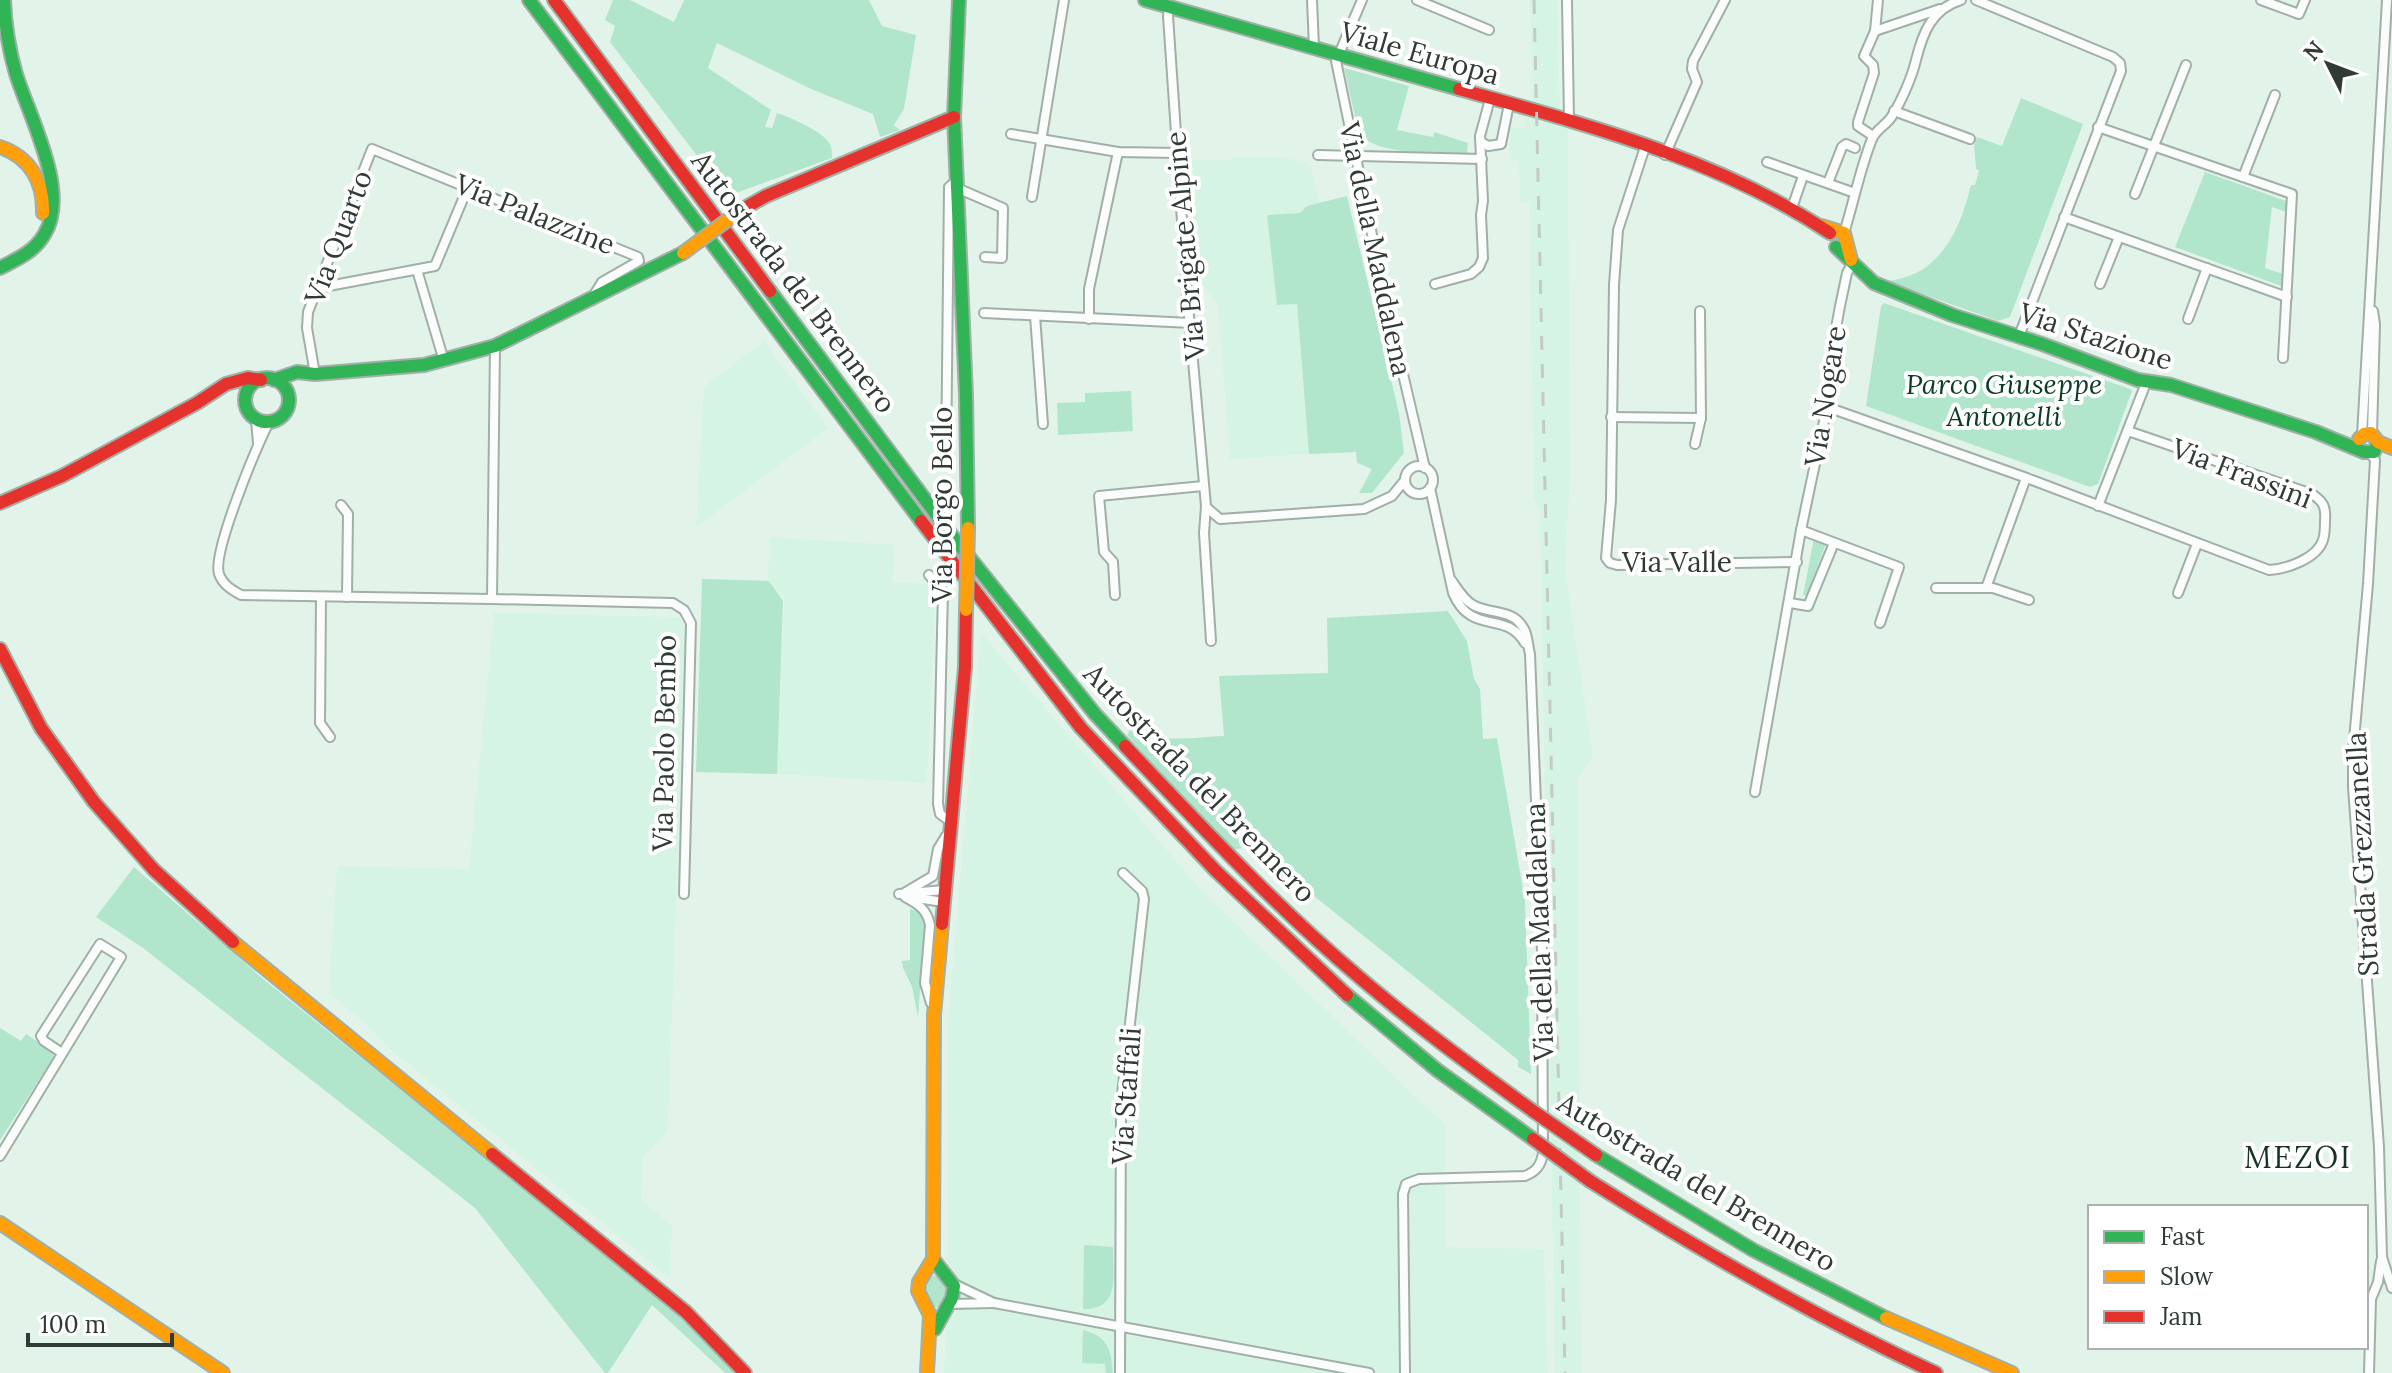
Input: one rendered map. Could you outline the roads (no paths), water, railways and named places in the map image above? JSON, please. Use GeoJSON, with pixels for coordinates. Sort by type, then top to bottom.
{"type":"FeatureCollection","features":[{"type":"Feature","properties":{"kind":"main road"},"geometry":{"type":"LineString","coordinates":[[0,268],[18,262],[33,252],[46,237],[55,203],[48,169],[12,56],[4,0]]}},
{"type":"Feature","properties":{"kind":"main road","name":"Autostrada del Brennero"},"geometry":{"type":"LineString","coordinates":[[529,0],[854,433],[1081,728],[1216,871],[1339,988],[1437,1070],[1590,1181],[1727,1265],[1889,1352],[1936,1373]]}},
{"type":"Feature","properties":{"kind":"main road","name":"Autostrada del Brennero"},"geometry":{"type":"LineString","coordinates":[[554,0],[953,537],[1095,714],[1228,854],[1357,976],[1437,1041],[1596,1155],[1804,1277],[1934,1341],[2012,1373]]}},
{"type":"Feature","properties":{"kind":"main road","name":"Via Borgo Bello"},"geometry":{"type":"LineString","coordinates":[[927,1373],[930,1314],[921,1302],[918,1290],[922,1279],[929,1274],[933,1259],[934,1015],[965,667],[968,528],[966,395],[954,123],[959,0]]}},
{"type":"Feature","properties":{"kind":"main road","name":"Viale Europa"},"geometry":{"type":"LineString","coordinates":[[1145,0],[1542,114]]}},
{"type":"Feature","properties":{"kind":"main road","name":"Via Stazione"},"geometry":{"type":"LineString","coordinates":[[1542,114],[1569,120],[1746,184],[1835,235],[1852,264],[1864,277],[1883,288],[2146,383],[2171,385],[2335,439],[2368,443]]}},
{"type":"Feature","properties":{"kind":"main road"},"geometry":{"type":"LineString","coordinates":[[0,503],[62,476],[226,384],[248,378],[268,380],[287,390],[286,411],[269,422],[250,414],[246,400],[248,390],[268,380],[297,372],[315,374],[444,361],[495,346],[683,253],[741,210],[766,196],[954,123]]}},
{"type":"Feature","properties":{"kind":"main road"},"geometry":{"type":"LineString","coordinates":[[0,147],[20,156],[29,165],[36,175],[44,203],[36,233],[26,245],[0,260]]}},
{"type":"Feature","properties":{"kind":"main road"},"geometry":{"type":"LineString","coordinates":[[287,390],[298,380],[315,374]]}},
{"type":"Feature","properties":{"kind":"main road"},"geometry":{"type":"LineString","coordinates":[[214,392],[229,390],[239,393],[246,400]]}},
{"type":"Feature","properties":{"kind":"main road"},"geometry":{"type":"LineString","coordinates":[[2368,443],[2392,448]]}},
{"type":"Feature","properties":{"kind":"main road"},"geometry":{"type":"LineString","coordinates":[[2368,443],[2392,456]]}},
{"type":"Feature","properties":{"kind":"main road"},"geometry":{"type":"LineString","coordinates":[[0,649],[41,728],[94,802],[154,870],[233,942],[686,1312],[745,1373]]}},
{"type":"Feature","properties":{"kind":"main road"},"geometry":{"type":"LineString","coordinates":[[0,1223],[223,1373]]}},
{"type":"Feature","properties":{"kind":"main road"},"geometry":{"type":"LineString","coordinates":[[933,1259],[954,1292],[936,1320],[934,1373]]}},
{"type":"Feature","properties":{"kind":"main road"},"geometry":{"type":"LineString","coordinates":[[929,1274],[948,1279]]}},
{"type":"Feature","properties":{"kind":"main road"},"geometry":{"type":"LineString","coordinates":[[926,1307],[939,1309],[948,1305]]}},
{"type":"Feature","properties":{"kind":"street"},"geometry":{"type":"LineString","coordinates":[[1032,197],[1064,0]]}},
{"type":"Feature","properties":{"kind":"street"},"geometry":{"type":"LineString","coordinates":[[1312,0],[1314,47]]}},
{"type":"Feature","properties":{"kind":"street"},"geometry":{"type":"LineString","coordinates":[[1339,55],[1362,0]]}},
{"type":"Feature","properties":{"kind":"street"},"geometry":{"type":"LineString","coordinates":[[1417,0],[1489,30]]}},
{"type":"Feature","properties":{"kind":"street"},"geometry":{"type":"LineString","coordinates":[[1567,0],[1569,120]]}},
{"type":"Feature","properties":{"kind":"street"},"geometry":{"type":"LineString","coordinates":[[1665,155],[1697,82],[1692,69],[1693,61],[1725,0]]}},
{"type":"Feature","properties":{"kind":"street"},"geometry":{"type":"LineString","coordinates":[[1873,136],[1858,126],[1858,122],[1874,73],[1873,65],[1864,56],[1875,31],[1878,0]]}},
{"type":"Feature","properties":{"kind":"street"},"geometry":{"type":"LineString","coordinates":[[1875,31],[1961,0]]}},
{"type":"Feature","properties":{"kind":"street"},"geometry":{"type":"LineString","coordinates":[[1976,0],[2091,47],[2120,63],[2121,71],[2019,336]]}},
{"type":"Feature","properties":{"kind":"street"},"geometry":{"type":"LineString","coordinates":[[2261,0],[2299,14],[2305,0]]}},
{"type":"Feature","properties":{"kind":"street","name":"Strada Grezzanella"},"geometry":{"type":"LineString","coordinates":[[2369,1373],[2368,1298],[2378,1282],[2382,1257],[2379,1147],[2353,787],[2375,460],[2368,443],[2387,0]]}},
{"type":"Feature","properties":{"kind":"street","name":"Via Brigate Alpine"},"geometry":{"type":"LineString","coordinates":[[1169,6],[1177,153],[1206,506],[1204,533],[1211,641]]}},
{"type":"Feature","properties":{"kind":"street"},"geometry":{"type":"LineString","coordinates":[[1835,235],[1855,193],[1873,136],[1891,119],[1916,61],[1919,43],[1928,24],[1941,9]]}},
{"type":"Feature","properties":{"kind":"street","name":"Via della Maddalena"},"geometry":{"type":"LineString","coordinates":[[1339,55],[1336,61],[1418,445],[1425,468],[1431,475],[1434,514],[1453,593],[1458,606],[1466,614],[1479,621],[1506,625],[1515,631],[1524,639],[1530,654],[1542,951],[1541,1162],[1535,1172],[1516,1178],[1419,1179],[1406,1184],[1403,1194],[1405,1373]]}},
{"type":"Feature","properties":{"kind":"street"},"geometry":{"type":"LineString","coordinates":[[2135,194],[2186,65]]}},
{"type":"Feature","properties":{"kind":"street"},"geometry":{"type":"LineString","coordinates":[[2243,177],[2275,95]]}},
{"type":"Feature","properties":{"kind":"street"},"geometry":{"type":"LineString","coordinates":[[1435,284],[1471,274],[1483,258],[1480,136],[1490,99]]}},
{"type":"Feature","properties":{"kind":"street"},"geometry":{"type":"LineString","coordinates":[[1480,136],[1481,142],[1488,146],[1501,144],[1509,104]]}},
{"type":"Feature","properties":{"kind":"street"},"geometry":{"type":"LineString","coordinates":[[1894,111],[1970,139]]}},
{"type":"Feature","properties":{"kind":"street"},"geometry":{"type":"LineString","coordinates":[[2098,127],[2292,194],[2283,358]]}},
{"type":"Feature","properties":{"kind":"street"},"geometry":{"type":"LineString","coordinates":[[1011,134],[1118,152],[1177,153]]}},
{"type":"Feature","properties":{"kind":"street"},"geometry":{"type":"LineString","coordinates":[[1828,183],[1842,147],[1846,144],[1855,148]]}},
{"type":"Feature","properties":{"kind":"street","name":"Via Valle"},"geometry":{"type":"LineString","coordinates":[[1645,147],[1618,230],[1610,522],[1605,555],[1610,563],[1617,565],[1797,562]]}},
{"type":"Feature","properties":{"kind":"street","name":"Via Palazzine"},"geometry":{"type":"LineString","coordinates":[[372,149],[638,257],[639,261],[602,282],[594,297]]}},
{"type":"Feature","properties":{"kind":"street","name":"Via Quarto"},"geometry":{"type":"LineString","coordinates":[[315,374],[307,328],[308,312],[372,149]]}},
{"type":"Feature","properties":{"kind":"street"},"geometry":{"type":"LineString","coordinates":[[1089,319],[1089,289],[1118,152]]}},
{"type":"Feature","properties":{"kind":"street"},"geometry":{"type":"LineString","coordinates":[[1318,155],[1482,159]]}},
{"type":"Feature","properties":{"kind":"street"},"geometry":{"type":"LineString","coordinates":[[1767,162],[1855,193]]}},
{"type":"Feature","properties":{"kind":"street"},"geometry":{"type":"LineString","coordinates":[[1792,208],[1803,176]]}},
{"type":"Feature","properties":{"kind":"street"},"geometry":{"type":"LineString","coordinates":[[956,185],[1003,208],[1002,258],[985,257]]}},
{"type":"Feature","properties":{"kind":"street","name":"Via Borgo Bello"},"geometry":{"type":"LineString","coordinates":[[946,465],[949,187],[956,185]]}},
{"type":"Feature","properties":{"kind":"street"},"geometry":{"type":"LineString","coordinates":[[318,288],[435,266],[468,187]]}},
{"type":"Feature","properties":{"kind":"street"},"geometry":{"type":"LineString","coordinates":[[2064,217],[2287,297]]}},
{"type":"Feature","properties":{"kind":"street"},"geometry":{"type":"LineString","coordinates":[[2100,284],[2119,237]]}},
{"type":"Feature","properties":{"kind":"street","name":"Via Nogare"},"geometry":{"type":"LineString","coordinates":[[1755,792],[1801,530],[1827,407],[1830,361],[1847,273],[1852,264]]}},
{"type":"Feature","properties":{"kind":"street"},"geometry":{"type":"LineString","coordinates":[[2188,319],[2207,268]]}},
{"type":"Feature","properties":{"kind":"street"},"geometry":{"type":"LineString","coordinates":[[417,270],[444,361]]}},
{"type":"Feature","properties":{"kind":"street"},"geometry":{"type":"LineString","coordinates":[[1695,444],[1701,418],[1700,311]]}},
{"type":"Feature","properties":{"kind":"street"},"geometry":{"type":"LineString","coordinates":[[984,313],[1191,323]]}},
{"type":"Feature","properties":{"kind":"street"},"geometry":{"type":"LineString","coordinates":[[1035,316],[1043,424]]}},
{"type":"Feature","properties":{"kind":"street"},"geometry":{"type":"LineString","coordinates":[[269,422],[221,548],[219,575],[228,588],[241,595],[492,599],[495,346]]}},
{"type":"Feature","properties":{"kind":"street"},"geometry":{"type":"LineString","coordinates":[[2098,506],[2146,383]]}},
{"type":"Feature","properties":{"kind":"street","name":"Via Frassini"},"geometry":{"type":"LineString","coordinates":[[1827,407],[2269,570],[2284,569],[2319,547],[2324,539],[2323,501],[2312,494],[2128,431]]}},
{"type":"Feature","properties":{"kind":"street"},"geometry":{"type":"LineString","coordinates":[[1611,417],[1701,418]]}},
{"type":"Feature","properties":{"kind":"street"},"geometry":{"type":"LineString","coordinates":[[256,419],[258,445]]}},
{"type":"Feature","properties":{"kind":"street","name":"Via della Maddalena"},"geometry":{"type":"LineString","coordinates":[[1418,445],[1405,480],[1434,514]]}},
{"type":"Feature","properties":{"kind":"street"},"geometry":{"type":"LineString","coordinates":[[1412,468],[1425,468]]}},
{"type":"Feature","properties":{"kind":"street"},"geometry":{"type":"LineString","coordinates":[[1986,588],[2026,478]]}},
{"type":"Feature","properties":{"kind":"street"},"geometry":{"type":"LineString","coordinates":[[1206,506],[1220,519],[1364,509],[1395,494],[1405,480]]}},
{"type":"Feature","properties":{"kind":"street"},"geometry":{"type":"LineString","coordinates":[[1115,595],[1113,562],[1104,552],[1099,496],[1203,486]]}},
{"type":"Feature","properties":{"kind":"street"},"geometry":{"type":"LineString","coordinates":[[1395,494],[1430,488]]}},
{"type":"Feature","properties":{"kind":"street"},"geometry":{"type":"LineString","coordinates":[[341,505],[348,514],[347,597]]}},
{"type":"Feature","properties":{"kind":"street"},"geometry":{"type":"LineString","coordinates":[[1801,530],[1899,567],[1880,623]]}},
{"type":"Feature","properties":{"kind":"street"},"geometry":{"type":"LineString","coordinates":[[1790,603],[1808,606],[1834,543]]}},
{"type":"Feature","properties":{"kind":"street"},"geometry":{"type":"LineString","coordinates":[[2178,593],[2197,544]]}},
{"type":"Feature","properties":{"kind":"street","name":"Via Borgo Bello"},"geometry":{"type":"LineString","coordinates":[[929,575],[943,591],[938,804],[940,814],[951,826],[938,849],[933,876],[906,894],[928,916],[930,925],[925,983],[934,1015]]}},
{"type":"Feature","properties":{"kind":"street"},"geometry":{"type":"LineString","coordinates":[[1936,588],[1986,588],[2029,600]]}},
{"type":"Feature","properties":{"kind":"street"},"geometry":{"type":"LineString","coordinates":[[321,597],[320,723],[330,737]]}},
{"type":"Feature","properties":{"kind":"street","name":"Via Paolo Bembo"},"geometry":{"type":"LineString","coordinates":[[492,599],[673,603],[689,616],[693,645],[684,894]]}},
{"type":"Feature","properties":{"kind":"street","name":"Via Staffali"},"geometry":{"type":"LineString","coordinates":[[1120,1373],[1121,1103],[1144,899],[1142,891],[1123,873]]}},
{"type":"Feature","properties":{"kind":"street"},"geometry":{"type":"LineString","coordinates":[[906,894],[943,896]]}},
{"type":"Feature","properties":{"kind":"street"},"geometry":{"type":"LineString","coordinates":[[0,1156],[121,957],[100,944],[41,1036],[62,1053]]}},
{"type":"Feature","properties":{"kind":"street","name":"Strada Grezzanella"},"geometry":{"type":"LineString","coordinates":[[2382,1257],[2391,1286]]}},
{"type":"Feature","properties":{"kind":"street"},"geometry":{"type":"LineString","coordinates":[[948,1279],[994,1303]]}},
{"type":"Feature","properties":{"kind":"street"},"geometry":{"type":"LineString","coordinates":[[948,1305],[994,1303],[1369,1373]]}},
{"type":"Feature","properties":{"kind":"railway"},"geometry":{"type":"LineString","coordinates":[[1534,0],[1565,1373]]}},
{"type":"Feature","properties":{"kind":"district","name":"MEZOI"},"geometry":{"type":"Point","coordinates":[2298,1158]}},
{"type":"Feature","properties":{"kind":"park label","name":"Parco Giuseppe Antonelli"},"geometry":{"type":"Point","coordinates":[2004,400]}}]}
